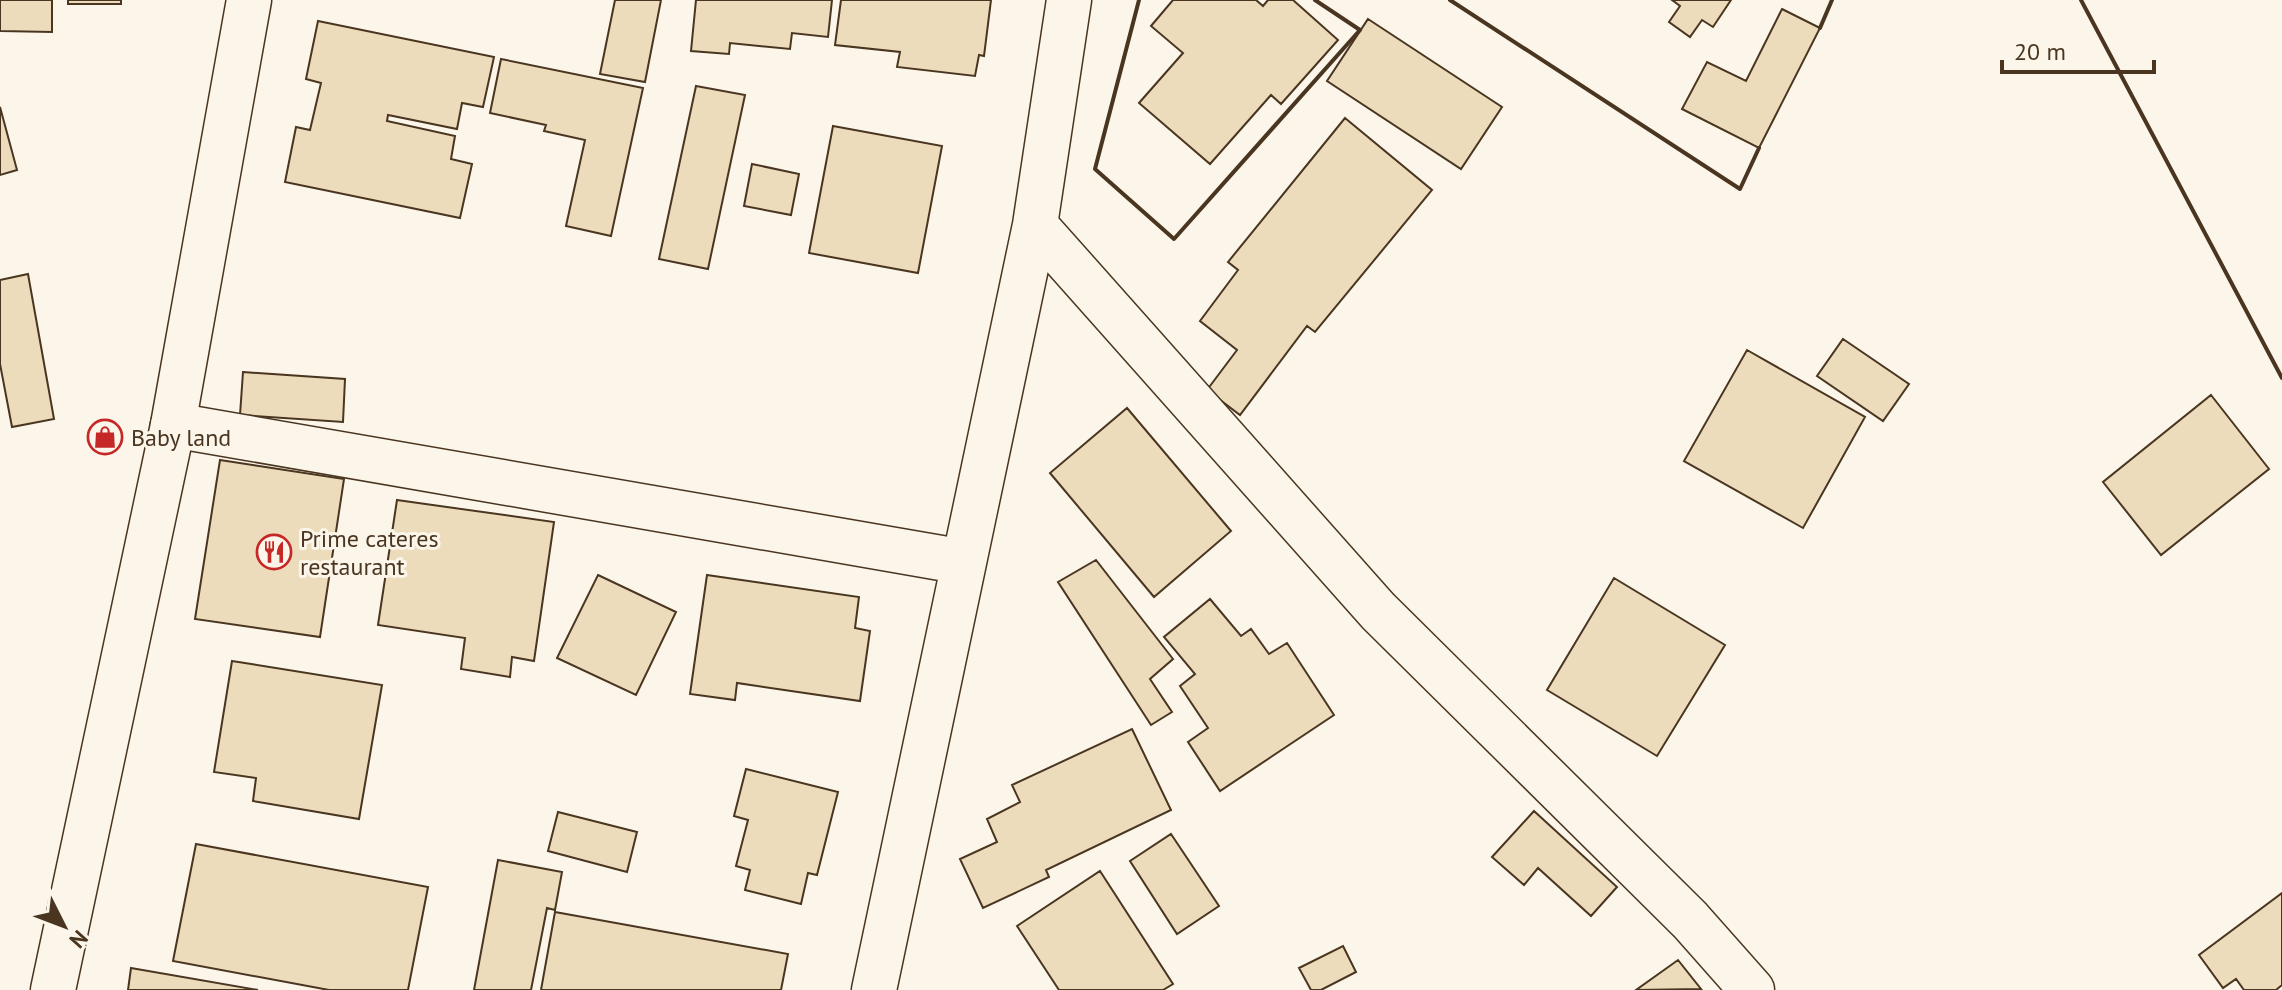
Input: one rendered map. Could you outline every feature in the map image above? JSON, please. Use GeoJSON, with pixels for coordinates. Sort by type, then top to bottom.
{"type":"FeatureCollection","features":[{"type":"Feature","properties":{"kind":"street"},"geometry":{"type":"LineString","coordinates":[[53,990],[173,425],[249,0]]}},
{"type":"Feature","properties":{"kind":"street"},"geometry":{"type":"LineString","coordinates":[[874,990],[1035,225],[1069,0]]}},
{"type":"Feature","properties":{"kind":"street"},"geometry":{"type":"LineString","coordinates":[[1035,225],[1378,611],[1690,920],[1752,990]]}},
{"type":"Feature","properties":{"kind":"street"},"geometry":{"type":"LineString","coordinates":[[173,425],[964,562]]}},
{"type":"Feature","properties":{"kind":"building"},"geometry":{"type":"Polygon","coordinates":[[[0,0],[52,0],[52,32],[0,31],[0,0]]]}},
{"type":"Feature","properties":{"kind":"building"},"geometry":{"type":"Polygon","coordinates":[[[68,0],[121,0],[121,4],[68,4],[68,0]]]}},
{"type":"Feature","properties":{"kind":"building"},"geometry":{"type":"Polygon","coordinates":[[[615,0],[661,0],[645,82],[600,74],[615,0]]]}},
{"type":"Feature","properties":{"kind":"building"},"geometry":{"type":"Polygon","coordinates":[[[696,0],[832,0],[828,37],[792,33],[790,49],[730,43],[729,54],[691,51],[696,0]]]}},
{"type":"Feature","properties":{"kind":"building"},"geometry":{"type":"Polygon","coordinates":[[[841,0],[991,0],[984,56],[979,55],[975,76],[897,67],[900,52],[835,45],[841,0]]]}},
{"type":"Feature","properties":{"kind":"building"},"geometry":{"type":"Polygon","coordinates":[[[1173,0],[1256,0],[1263,6],[1268,0],[1293,0],[1338,40],[1281,104],[1271,95],[1210,164],[1139,103],[1183,53],[1151,26],[1173,0]]]}},
{"type":"Feature","properties":{"kind":"building"},"geometry":{"type":"Polygon","coordinates":[[[1672,0],[1731,0],[1713,27],[1702,20],[1690,37],[1669,22],[1680,6],[1672,0]]]}},
{"type":"Feature","properties":{"kind":"building"},"geometry":{"type":"Polygon","coordinates":[[[1782,9],[1820,28],[1759,148],[1682,109],[1707,62],[1746,81],[1782,9]]]}},
{"type":"Feature","properties":{"kind":"building"},"geometry":{"type":"Polygon","coordinates":[[[1368,19],[1502,107],[1461,169],[1327,81],[1368,19]]]}},
{"type":"Feature","properties":{"kind":"building"},"geometry":{"type":"Polygon","coordinates":[[[318,21],[494,57],[483,107],[462,103],[457,129],[388,115],[387,121],[455,136],[451,159],[472,164],[460,218],[285,182],[296,127],[310,130],[321,83],[306,79],[318,21]]]}},
{"type":"Feature","properties":{"kind":"building"},"geometry":{"type":"Polygon","coordinates":[[[501,59],[643,88],[611,236],[566,226],[585,140],[544,131],[546,125],[490,113],[501,59]]]}},
{"type":"Feature","properties":{"kind":"building"},"geometry":{"type":"Polygon","coordinates":[[[696,86],[745,95],[708,269],[659,259],[696,86]]]}},
{"type":"Feature","properties":{"kind":"building"},"geometry":{"type":"Polygon","coordinates":[[[0,107],[17,170],[0,175],[0,107]]]}},
{"type":"Feature","properties":{"kind":"building"},"geometry":{"type":"Polygon","coordinates":[[[1345,118],[1432,190],[1315,332],[1307,326],[1240,415],[1207,390],[1237,350],[1200,321],[1238,270],[1228,262],[1345,118]]]}},
{"type":"Feature","properties":{"kind":"building"},"geometry":{"type":"Polygon","coordinates":[[[833,126],[942,146],[918,273],[809,253],[833,126]]]}},
{"type":"Feature","properties":{"kind":"building"},"geometry":{"type":"Polygon","coordinates":[[[752,164],[799,174],[791,215],[744,206],[752,164]]]}},
{"type":"Feature","properties":{"kind":"building"},"geometry":{"type":"Polygon","coordinates":[[[28,274],[54,419],[12,427],[0,364],[0,280],[28,274]]]}},
{"type":"Feature","properties":{"kind":"building"},"geometry":{"type":"Polygon","coordinates":[[[1843,339],[1909,384],[1883,421],[1817,376],[1843,339]]]}},
{"type":"Feature","properties":{"kind":"building"},"geometry":{"type":"Polygon","coordinates":[[[1747,350],[1865,417],[1803,528],[1684,461],[1747,350]]]}},
{"type":"Feature","properties":{"kind":"building"},"geometry":{"type":"Polygon","coordinates":[[[243,372],[345,379],[343,422],[240,415],[243,372]]]}},
{"type":"Feature","properties":{"kind":"building"},"geometry":{"type":"Polygon","coordinates":[[[2211,395],[2269,469],[2161,555],[2103,482],[2211,395]]]}},
{"type":"Feature","properties":{"kind":"building"},"geometry":{"type":"Polygon","coordinates":[[[1127,408],[1231,531],[1154,597],[1050,473],[1127,408]]]}},
{"type":"Feature","properties":{"kind":"building"},"geometry":{"type":"Polygon","coordinates":[[[220,460],[344,479],[320,637],[195,619],[220,460]]]}},
{"type":"Feature","properties":{"kind":"building"},"geometry":{"type":"Polygon","coordinates":[[[397,500],[554,522],[534,661],[512,657],[510,677],[461,669],[465,638],[378,625],[397,500]]]}},
{"type":"Feature","properties":{"kind":"building"},"geometry":{"type":"Polygon","coordinates":[[[1096,560],[1173,659],[1150,679],[1172,712],[1151,725],[1058,582],[1096,560]]]}},
{"type":"Feature","properties":{"kind":"building"},"geometry":{"type":"Polygon","coordinates":[[[598,575],[676,612],[636,695],[557,658],[598,575]]]}},
{"type":"Feature","properties":{"kind":"building"},"geometry":{"type":"Polygon","coordinates":[[[707,575],[859,597],[855,628],[870,631],[860,701],[737,683],[735,700],[690,694],[707,575]]]}},
{"type":"Feature","properties":{"kind":"building"},"geometry":{"type":"Polygon","coordinates":[[[1614,578],[1725,645],[1657,756],[1547,690],[1614,578]]]}},
{"type":"Feature","properties":{"kind":"building"},"geometry":{"type":"Polygon","coordinates":[[[1210,599],[1241,636],[1251,629],[1269,654],[1287,643],[1334,715],[1220,791],[1188,742],[1208,728],[1180,686],[1195,674],[1164,637],[1210,599]]]}},
{"type":"Feature","properties":{"kind":"building"},"geometry":{"type":"Polygon","coordinates":[[[232,661],[382,685],[359,819],[253,801],[256,778],[214,772],[232,661]]]}},
{"type":"Feature","properties":{"kind":"building"},"geometry":{"type":"Polygon","coordinates":[[[1132,729],[1171,810],[1046,870],[1049,877],[983,908],[960,859],[997,842],[987,819],[1020,802],[1012,785],[1132,729]]]}},
{"type":"Feature","properties":{"kind":"building"},"geometry":{"type":"Polygon","coordinates":[[[746,769],[838,792],[817,875],[808,873],[801,904],[745,890],[750,870],[736,866],[748,820],[734,816],[746,769]]]}},
{"type":"Feature","properties":{"kind":"building"},"geometry":{"type":"Polygon","coordinates":[[[1534,811],[1617,887],[1591,916],[1538,868],[1524,885],[1492,857],[1534,811]]]}},
{"type":"Feature","properties":{"kind":"building"},"geometry":{"type":"Polygon","coordinates":[[[558,812],[637,832],[627,872],[548,851],[558,812]]]}},
{"type":"Feature","properties":{"kind":"building"},"geometry":{"type":"Polygon","coordinates":[[[1171,834],[1219,906],[1177,934],[1130,861],[1171,834]]]}},
{"type":"Feature","properties":{"kind":"building"},"geometry":{"type":"Polygon","coordinates":[[[196,844],[428,887],[408,990],[329,990],[173,961],[196,844]]]}},
{"type":"Feature","properties":{"kind":"building"},"geometry":{"type":"Polygon","coordinates":[[[498,860],[562,872],[555,910],[547,908],[531,990],[474,990],[498,860]]]}},
{"type":"Feature","properties":{"kind":"building"},"geometry":{"type":"Polygon","coordinates":[[[1100,871],[1173,984],[1163,990],[1059,990],[1017,926],[1100,871]]]}},
{"type":"Feature","properties":{"kind":"building"},"geometry":{"type":"Polygon","coordinates":[[[2282,893],[2282,985],[2276,990],[2244,990],[2236,979],[2223,988],[2199,955],[2282,893]]]}},
{"type":"Feature","properties":{"kind":"building"},"geometry":{"type":"Polygon","coordinates":[[[555,912],[788,954],[781,990],[541,990],[555,912]]]}},
{"type":"Feature","properties":{"kind":"building"},"geometry":{"type":"Polygon","coordinates":[[[1343,946],[1356,972],[1321,990],[1311,990],[1299,968],[1343,946]]]}},
{"type":"Feature","properties":{"kind":"building"},"geometry":{"type":"Polygon","coordinates":[[[1678,960],[1701,989],[1636,990],[1678,960]]]}},
{"type":"Feature","properties":{"kind":"building"},"geometry":{"type":"Polygon","coordinates":[[[131,968],[258,990],[128,990],[131,968]]]}},
{"type":"Feature","properties":{"kind":"wall"},"geometry":{"type":"LineString","coordinates":[[1139,0],[1095,169],[1174,239],[1360,30],[1315,0]]}},
{"type":"Feature","properties":{"kind":"wall"},"geometry":{"type":"LineString","coordinates":[[1450,0],[1740,189],[1759,148]]}},
{"type":"Feature","properties":{"kind":"wall"},"geometry":{"type":"LineString","coordinates":[[1820,28],[1832,0]]}},
{"type":"Feature","properties":{"kind":"wall"},"geometry":{"type":"LineString","coordinates":[[2081,0],[2282,378]]}},
{"type":"Feature","properties":{"kind":"place","name":"Baby land"},"geometry":{"type":"Point","coordinates":[105,437]}},
{"type":"Feature","properties":{"kind":"place","name":"Prime cateres restaurant"},"geometry":{"type":"Point","coordinates":[274,552]}}]}
